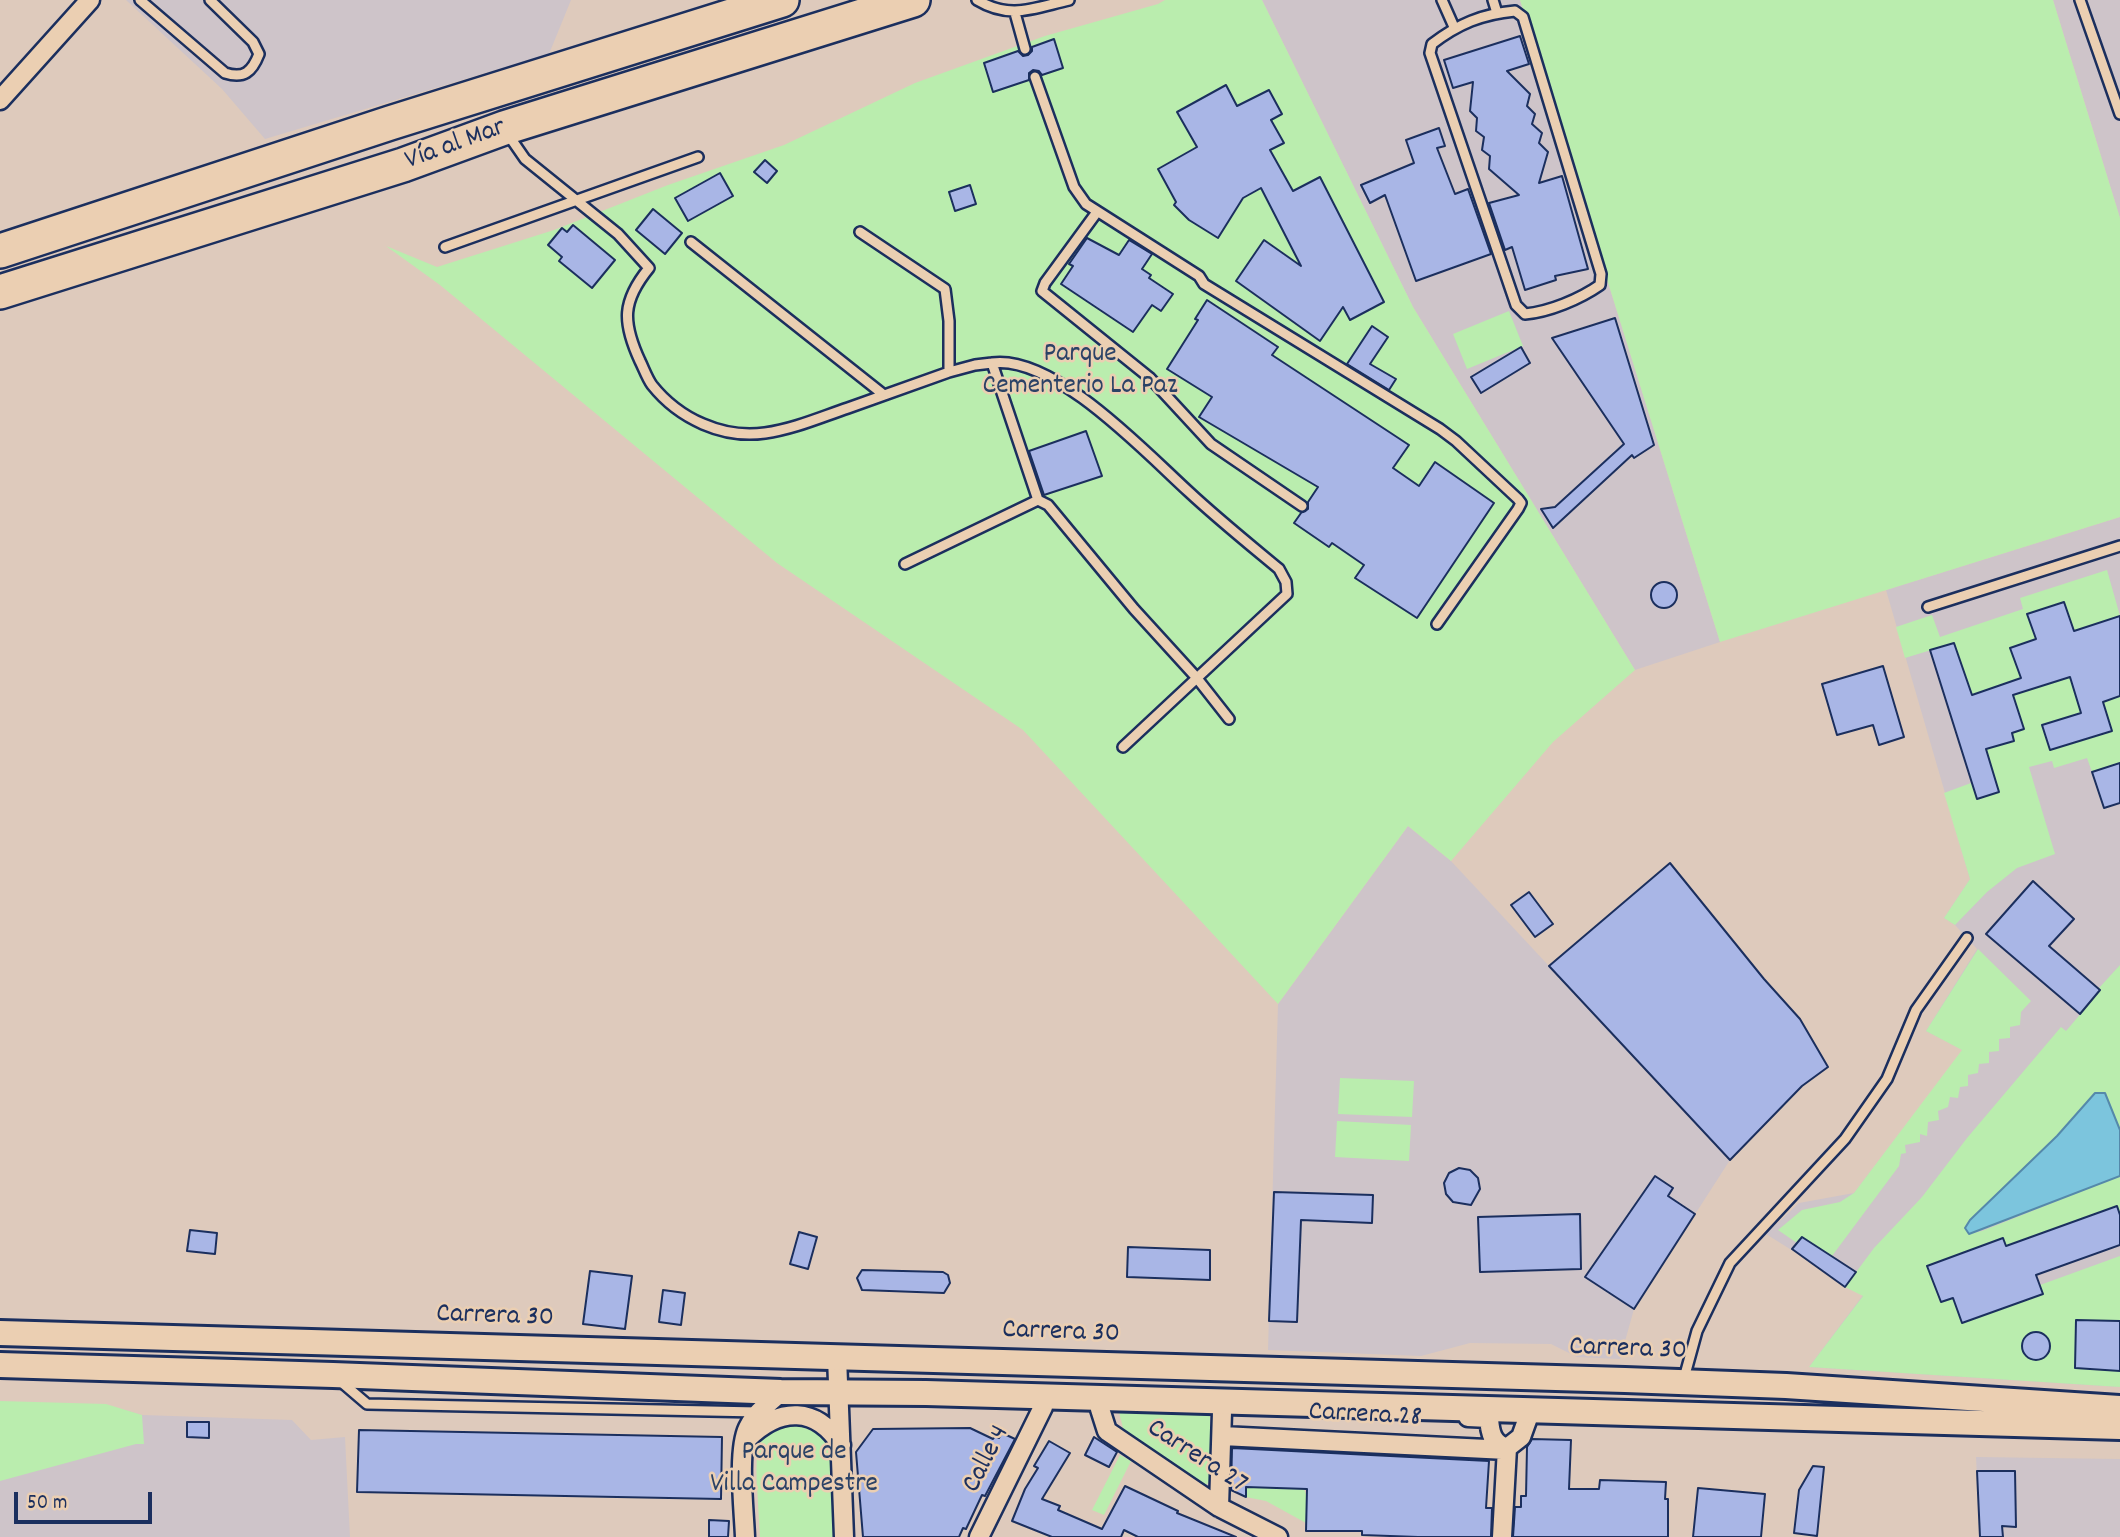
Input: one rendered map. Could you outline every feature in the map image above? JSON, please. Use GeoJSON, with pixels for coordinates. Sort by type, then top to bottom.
{"type":"FeatureCollection","features":[{"type":"Feature","properties":{"kind":"highway","name":"Vía al Mar"},"geometry":{"type":"LineString","coordinates":[[0,251],[390,123],[782,0]]}},
{"type":"Feature","properties":{"kind":"highway","name":"Vía al Mar"},"geometry":{"type":"LineString","coordinates":[[0,292],[403,165],[504,128],[913,0]]}},
{"type":"Feature","properties":{"kind":"main road","name":"Carrera 30"},"geometry":{"type":"LineString","coordinates":[[0,1333],[1683,1382],[1786,1386],[2120,1408]]}},
{"type":"Feature","properties":{"kind":"main road"},"geometry":{"type":"LineString","coordinates":[[782,1392],[784,1357]]}},
{"type":"Feature","properties":{"kind":"main road"},"geometry":{"type":"LineString","coordinates":[[0,1365],[782,1392],[926,1393],[2120,1427]]}},
{"type":"Feature","properties":{"kind":"street"},"geometry":{"type":"LineString","coordinates":[[0,100],[90,0]]}},
{"type":"Feature","properties":{"kind":"street"},"geometry":{"type":"LineString","coordinates":[[837,1357],[844,1537]]}},
{"type":"Feature","properties":{"kind":"street"},"geometry":{"type":"LineString","coordinates":[[745,1537],[743,1443],[748,1426],[758,1412],[782,1392]]}},
{"type":"Feature","properties":{"kind":"street"},"geometry":{"type":"LineString","coordinates":[[926,1393],[1489,1418],[1492,1438],[1507,1449]]}},
{"type":"Feature","properties":{"kind":"street","name":"Calle 4"},"geometry":{"type":"LineString","coordinates":[[986,1535],[1043,1408]]}},
{"type":"Feature","properties":{"kind":"street","name":"Carrera 27"},"geometry":{"type":"LineString","coordinates":[[1100,1409],[1107,1431],[1219,1507],[1278,1537]]}},
{"type":"Feature","properties":{"kind":"street"},"geometry":{"type":"LineString","coordinates":[[1219,1507],[1223,1412]]}},
{"type":"Feature","properties":{"kind":"street"},"geometry":{"type":"LineString","coordinates":[[1502,1537],[1507,1449],[1521,1437],[1530,1412]]}},
{"type":"Feature","properties":{"kind":"street"},"geometry":{"type":"LineString","coordinates":[[743,1443],[771,1420],[792,1414],[814,1419],[831,1430],[841,1445]]}},
{"type":"Feature","properties":{"kind":"street","name":"Carrera 28"},"geometry":{"type":"LineString","coordinates":[[1222,1436],[1507,1449]]}},
{"type":"Feature","properties":{"kind":"lane"},"geometry":{"type":"LineString","coordinates":[[141,0],[225,73],[236,77],[243,75],[255,64],[259,54],[253,42],[210,0]]}},
{"type":"Feature","properties":{"kind":"lane"},"geometry":{"type":"LineString","coordinates":[[976,0],[990,8],[1015,13],[1069,0]]}},
{"type":"Feature","properties":{"kind":"lane"},"geometry":{"type":"LineString","coordinates":[[1442,0],[1454,27]]}},
{"type":"Feature","properties":{"kind":"lane"},"geometry":{"type":"LineString","coordinates":[[1493,0],[1497,13]]}},
{"type":"Feature","properties":{"kind":"lane"},"geometry":{"type":"LineString","coordinates":[[2080,0],[2120,114]]}},
{"type":"Feature","properties":{"kind":"lane"},"geometry":{"type":"LineString","coordinates":[[1515,11],[1523,17],[1601,274],[1600,285],[1590,292],[1537,313],[1525,314],[1517,305],[1430,53],[1432,44],[1454,27],[1497,13],[1515,11]]}},
{"type":"Feature","properties":{"kind":"lane"},"geometry":{"type":"LineString","coordinates":[[1015,13],[1025,49]]}},
{"type":"Feature","properties":{"kind":"lane"},"geometry":{"type":"LineString","coordinates":[[1035,77],[1074,187],[1086,204],[1199,276],[1204,284],[1440,429],[1521,503],[1437,624]]}},
{"type":"Feature","properties":{"kind":"lane"},"geometry":{"type":"LineString","coordinates":[[504,128],[525,159],[618,234],[649,268],[628,301],[628,326],[650,383],[689,417],[712,429],[738,434],[765,433],[792,427],[975,365],[1004,361],[1022,365],[1045,374],[1110,419],[1191,494],[1279,569],[1286,582],[1287,594],[1123,747]]}},
{"type":"Feature","properties":{"kind":"lane"},"geometry":{"type":"LineString","coordinates":[[445,247],[698,157]]}},
{"type":"Feature","properties":{"kind":"lane"},"geometry":{"type":"LineString","coordinates":[[1097,212],[1045,283],[1042,291],[1150,378],[1211,444],[1302,506]]}},
{"type":"Feature","properties":{"kind":"lane"},"geometry":{"type":"LineString","coordinates":[[860,232],[945,289],[949,321],[949,372]]}},
{"type":"Feature","properties":{"kind":"lane"},"geometry":{"type":"LineString","coordinates":[[691,242],[884,395]]}},
{"type":"Feature","properties":{"kind":"lane"},"geometry":{"type":"LineString","coordinates":[[992,363],[1038,500],[1048,505],[1229,719]]}},
{"type":"Feature","properties":{"kind":"lane"},"geometry":{"type":"LineString","coordinates":[[905,564],[1038,500]]}},
{"type":"Feature","properties":{"kind":"lane"},"geometry":{"type":"LineString","coordinates":[[1928,607],[2120,546]]}},
{"type":"Feature","properties":{"kind":"lane"},"geometry":{"type":"LineString","coordinates":[[1683,1382],[1697,1331],[1730,1263],[1845,1139],[1887,1079],[1916,1010],[1967,937]]}},
{"type":"Feature","properties":{"kind":"lane"},"geometry":{"type":"LineString","coordinates":[[332,1375],[367,1404],[758,1412]]}},
{"type":"Feature","properties":{"kind":"shaded area"},"geometry":{"type":"Polygon","coordinates":[[[126,0],[571,0],[549,54],[265,139],[222,89],[126,0]]]}},
{"type":"Feature","properties":{"kind":"shaded area"},"geometry":{"type":"Polygon","coordinates":[[[1262,0],[1520,0],[1720,642],[1635,670],[1413,307],[1262,0]]]}},
{"type":"Feature","properties":{"kind":"shaded area"},"geometry":{"type":"Polygon","coordinates":[[[2053,0],[2120,0],[2120,218],[2053,0]]]}},
{"type":"Feature","properties":{"kind":"shaded area"},"geometry":{"type":"Polygon","coordinates":[[[2120,517],[2120,1387],[1809,1367],[1863,1295],[1766,1234],[1799,1203],[1854,1193],[1963,1050],[1926,1031],[1977,949],[1955,925],[1944,918],[1970,879],[1886,590],[2120,517]]]}},
{"type":"Feature","properties":{"kind":"shaded area"},"geometry":{"type":"Polygon","coordinates":[[[1408,826],[1451,861],[1730,1160],[1634,1309],[1620,1359],[1577,1357],[1551,1344],[1470,1343],[1421,1356],[1268,1350],[1278,1004],[1408,826]]]}},
{"type":"Feature","properties":{"kind":"shaded area"},"geometry":{"type":"Polygon","coordinates":[[[117,1408],[142,1415],[292,1420],[311,1440],[345,1437],[350,1537],[0,1537],[0,1437],[117,1408]]]}},
{"type":"Feature","properties":{"kind":"shaded area"},"geometry":{"type":"Polygon","coordinates":[[[1976,1457],[2120,1459],[2120,1537],[1980,1537],[1976,1457]]]}},
{"type":"Feature","properties":{"kind":"green space","name":"Parque Cementerio La Paz"},"geometry":{"type":"Polygon","coordinates":[[[1165,0],[1262,0],[1413,307],[1635,670],[1553,742],[1451,861],[1408,826],[1278,1004],[1023,730],[777,563],[440,285],[386,246],[437,267],[554,230],[668,185],[784,145],[915,83],[1045,36],[1165,0]]]}},
{"type":"Feature","properties":{"kind":"green space"},"geometry":{"type":"Polygon","coordinates":[[[1520,0],[2053,0],[2120,218],[2120,517],[1720,642],[1520,0]]]}},
{"type":"Feature","properties":{"kind":"green space"},"geometry":{"type":"Polygon","coordinates":[[[1509,311],[1523,346],[1467,369],[1453,334],[1509,311]]]}},
{"type":"Feature","properties":{"kind":"green space"},"geometry":{"type":"Polygon","coordinates":[[[2107,570],[2120,616],[2074,631],[2028,614],[2036,639],[2011,648],[2025,691],[2051,683],[2067,668],[2080,709],[2120,696],[2120,763],[2092,772],[2087,758],[2054,768],[2052,761],[2029,767],[2055,854],[2017,868],[1987,892],[1955,925],[1944,918],[1970,879],[1944,793],[1971,783],[1977,799],[1999,792],[1986,749],[2014,740],[2009,683],[1972,695],[1954,643],[1905,658],[1896,627],[1932,615],[1940,637],[2023,609],[2020,598],[2107,570]]]}},
{"type":"Feature","properties":{"kind":"green space"},"geometry":{"type":"Polygon","coordinates":[[[1978,949],[2031,1001],[2021,1012],[2020,1025],[2010,1027],[2010,1038],[1999,1039],[1999,1051],[1989,1052],[1989,1063],[1979,1064],[1978,1073],[1968,1075],[1968,1086],[1960,1087],[1958,1098],[1950,1097],[1948,1107],[1938,1111],[1939,1120],[1928,1122],[1927,1136],[1920,1134],[1920,1142],[1905,1145],[1906,1153],[1901,1154],[1899,1166],[1832,1256],[1802,1237],[1797,1243],[1778,1230],[1802,1210],[1840,1202],[1854,1193],[1962,1050],[1926,1031],[1978,949]]]}},
{"type":"Feature","properties":{"kind":"green space"},"geometry":{"type":"Polygon","coordinates":[[[2120,965],[2120,1130],[2105,1093],[2095,1093],[2057,1136],[1970,1220],[1965,1228],[1969,1234],[1982,1231],[2120,1176],[2120,1215],[2117,1207],[2006,1246],[1927,1266],[1940,1302],[1953,1298],[1963,1323],[2043,1294],[2040,1285],[2120,1256],[2120,1321],[2076,1321],[2075,1368],[2120,1371],[2120,1387],[1809,1367],[1863,1296],[1845,1287],[1874,1248],[1922,1197],[1967,1138],[2061,1027],[2066,1031],[2120,965]]]}},
{"type":"Feature","properties":{"kind":"green space"},"geometry":{"type":"Polygon","coordinates":[[[1340,1078],[1414,1081],[1412,1117],[1338,1114],[1340,1078]]]}},
{"type":"Feature","properties":{"kind":"green space"},"geometry":{"type":"Polygon","coordinates":[[[1337,1121],[1411,1125],[1409,1161],[1335,1157],[1337,1121]]]}},
{"type":"Feature","properties":{"kind":"green space"},"geometry":{"type":"Polygon","coordinates":[[[0,1401],[106,1404],[142,1415],[144,1444],[0,1481],[0,1401]]]}},
{"type":"Feature","properties":{"kind":"green space"},"geometry":{"type":"Polygon","coordinates":[[[1119,1412],[1210,1414],[1210,1481],[1204,1487],[1199,1487],[1124,1432],[1119,1412]]]}},
{"type":"Feature","properties":{"kind":"green space","name":"Parque de Villa Campestre"},"geometry":{"type":"Polygon","coordinates":[[[799,1426],[819,1433],[829,1443],[835,1537],[760,1537],[757,1462],[761,1442],[773,1430],[799,1426]]]}},
{"type":"Feature","properties":{"kind":"green space"},"geometry":{"type":"Polygon","coordinates":[[[1247,1448],[1269,1449],[1267,1487],[1304,1489],[1307,1497],[1306,1523],[1266,1501],[1246,1497],[1247,1448]]]}},
{"type":"Feature","properties":{"kind":"green space"},"geometry":{"type":"Polygon","coordinates":[[[1120,1455],[1131,1461],[1104,1515],[1092,1510],[1120,1455]]]}},
{"type":"Feature","properties":{"kind":"water"},"geometry":{"type":"Polygon","coordinates":[[[2095,1093],[2105,1093],[2120,1130],[2120,1176],[1969,1234],[1965,1228],[1970,1220],[2057,1136],[2095,1093]]]}},
{"type":"Feature","properties":{"kind":"building"},"geometry":{"type":"Polygon","coordinates":[[[1520,36],[1529,64],[1507,71],[1530,94],[1527,106],[1535,114],[1532,124],[1542,133],[1539,143],[1548,152],[1539,183],[1562,176],[1588,269],[1555,276],[1556,280],[1525,290],[1512,247],[1505,250],[1489,203],[1519,195],[1489,169],[1490,156],[1482,150],[1484,137],[1476,131],[1477,118],[1470,111],[1473,82],[1453,88],[1444,60],[1520,36]]]}},
{"type":"Feature","properties":{"kind":"building"},"geometry":{"type":"Polygon","coordinates":[[[1054,39],[1063,68],[1042,75],[1033,70],[1029,73],[1029,80],[993,92],[984,63],[1018,51],[1023,56],[1028,55],[1032,47],[1054,39]]]}},
{"type":"Feature","properties":{"kind":"building"},"geometry":{"type":"Polygon","coordinates":[[[1226,85],[1237,106],[1269,90],[1282,114],[1271,120],[1284,143],[1270,150],[1293,191],[1320,177],[1384,302],[1350,320],[1343,307],[1320,341],[1236,281],[1264,240],[1301,266],[1261,188],[1243,198],[1218,238],[1189,220],[1174,205],[1176,202],[1158,169],[1197,147],[1177,112],[1226,85]]]}},
{"type":"Feature","properties":{"kind":"building"},"geometry":{"type":"Polygon","coordinates":[[[1439,128],[1445,146],[1437,148],[1455,194],[1468,189],[1491,254],[1416,281],[1385,195],[1370,203],[1361,185],[1414,163],[1406,140],[1439,128]]]}},
{"type":"Feature","properties":{"kind":"building"},"geometry":{"type":"Polygon","coordinates":[[[765,160],[777,171],[767,183],[754,172],[765,160]]]}},
{"type":"Feature","properties":{"kind":"building"},"geometry":{"type":"Polygon","coordinates":[[[720,173],[733,196],[688,221],[675,198],[720,173]]]}},
{"type":"Feature","properties":{"kind":"building"},"geometry":{"type":"Polygon","coordinates":[[[970,185],[976,204],[955,211],[949,192],[970,185]]]}},
{"type":"Feature","properties":{"kind":"building"},"geometry":{"type":"Polygon","coordinates":[[[653,209],[682,233],[665,254],[636,230],[653,209]]]}},
{"type":"Feature","properties":{"kind":"building"},"geometry":{"type":"Polygon","coordinates":[[[573,225],[615,260],[592,288],[559,261],[562,257],[548,245],[562,228],[567,232],[573,225]]]}},
{"type":"Feature","properties":{"kind":"building"},"geometry":{"type":"Polygon","coordinates":[[[1087,238],[1119,255],[1129,240],[1152,254],[1142,269],[1151,275],[1149,278],[1173,294],[1161,311],[1152,305],[1133,332],[1061,284],[1073,266],[1069,264],[1087,238]]]}},
{"type":"Feature","properties":{"kind":"building"},"geometry":{"type":"Polygon","coordinates":[[[1207,300],[1278,347],[1272,355],[1409,445],[1393,468],[1419,486],[1435,462],[1494,503],[1417,618],[1355,578],[1364,565],[1332,543],[1329,547],[1294,523],[1301,513],[1308,509],[1308,502],[1318,487],[1199,417],[1212,397],[1167,369],[1198,320],[1195,319],[1207,300]]]}},
{"type":"Feature","properties":{"kind":"building"},"geometry":{"type":"Polygon","coordinates":[[[1615,318],[1654,445],[1634,458],[1632,455],[1553,528],[1541,509],[1555,507],[1624,444],[1552,338],[1615,318]]]}},
{"type":"Feature","properties":{"kind":"building"},"geometry":{"type":"Polygon","coordinates":[[[1372,326],[1388,337],[1370,364],[1396,379],[1389,390],[1347,364],[1372,326]]]}},
{"type":"Feature","properties":{"kind":"building"},"geometry":{"type":"Polygon","coordinates":[[[1521,347],[1530,363],[1481,393],[1471,377],[1521,347]]]}},
{"type":"Feature","properties":{"kind":"building"},"geometry":{"type":"Polygon","coordinates":[[[1086,431],[1102,476],[1044,495],[1029,451],[1086,431]]]}},
{"type":"Feature","properties":{"kind":"building"},"geometry":{"type":"Polygon","coordinates":[[[1664,582],[1673,586],[1677,595],[1673,604],[1664,608],[1655,604],[1651,595],[1655,586],[1664,582]]]}},
{"type":"Feature","properties":{"kind":"building"},"geometry":{"type":"Polygon","coordinates":[[[2064,602],[2074,631],[2120,616],[2120,696],[2103,702],[2112,731],[2050,750],[2042,725],[2081,713],[2070,677],[2013,695],[2024,729],[2012,733],[2014,741],[1986,749],[1999,792],[1977,799],[1930,650],[1954,643],[1972,695],[2021,678],[2010,648],[2036,639],[2027,614],[2064,602]]]}},
{"type":"Feature","properties":{"kind":"building"},"geometry":{"type":"Polygon","coordinates":[[[1883,666],[1904,737],[1879,745],[1873,725],[1837,735],[1822,684],[1883,666]]]}},
{"type":"Feature","properties":{"kind":"building"},"geometry":{"type":"Polygon","coordinates":[[[2120,763],[2120,803],[2104,808],[2092,772],[2120,763]]]}},
{"type":"Feature","properties":{"kind":"building"},"geometry":{"type":"Polygon","coordinates":[[[1670,863],[1800,1019],[1828,1067],[1802,1086],[1730,1160],[1549,966],[1670,863]]]}},
{"type":"Feature","properties":{"kind":"building"},"geometry":{"type":"Polygon","coordinates":[[[2033,881],[2074,919],[2049,946],[2100,990],[2080,1014],[1986,934],[2033,881]]]}},
{"type":"Feature","properties":{"kind":"building"},"geometry":{"type":"Polygon","coordinates":[[[1529,892],[1553,924],[1535,937],[1511,905],[1529,892]]]}},
{"type":"Feature","properties":{"kind":"building"},"geometry":{"type":"Polygon","coordinates":[[[1459,1168],[1470,1170],[1478,1178],[1480,1189],[1471,1205],[1453,1202],[1446,1194],[1444,1183],[1449,1173],[1459,1168]]]}},
{"type":"Feature","properties":{"kind":"building"},"geometry":{"type":"Polygon","coordinates":[[[1655,1176],[1673,1188],[1668,1196],[1695,1214],[1634,1309],[1585,1277],[1655,1176]]]}},
{"type":"Feature","properties":{"kind":"building"},"geometry":{"type":"Polygon","coordinates":[[[1274,1192],[1373,1195],[1372,1223],[1301,1220],[1297,1322],[1269,1321],[1274,1192]]]}},
{"type":"Feature","properties":{"kind":"building"},"geometry":{"type":"Polygon","coordinates":[[[2117,1206],[2120,1215],[2120,1245],[2036,1275],[2043,1294],[1962,1323],[1953,1298],[1941,1302],[1927,1266],[2003,1238],[2006,1246],[2117,1206]]]}},
{"type":"Feature","properties":{"kind":"building"},"geometry":{"type":"Polygon","coordinates":[[[1580,1214],[1581,1269],[1480,1272],[1478,1217],[1580,1214]]]}},
{"type":"Feature","properties":{"kind":"building"},"geometry":{"type":"Polygon","coordinates":[[[190,1230],[217,1233],[215,1254],[187,1251],[190,1230]]]}},
{"type":"Feature","properties":{"kind":"building"},"geometry":{"type":"Polygon","coordinates":[[[799,1232],[817,1237],[808,1269],[790,1264],[799,1232]]]}},
{"type":"Feature","properties":{"kind":"building"},"geometry":{"type":"Polygon","coordinates":[[[1802,1237],[1856,1272],[1845,1287],[1792,1249],[1802,1237]]]}},
{"type":"Feature","properties":{"kind":"building"},"geometry":{"type":"Polygon","coordinates":[[[1128,1247],[1210,1250],[1210,1280],[1127,1277],[1128,1247]]]}},
{"type":"Feature","properties":{"kind":"building"},"geometry":{"type":"Polygon","coordinates":[[[862,1270],[943,1272],[948,1275],[950,1283],[944,1293],[862,1290],[857,1278],[862,1270]]]}},
{"type":"Feature","properties":{"kind":"building"},"geometry":{"type":"Polygon","coordinates":[[[590,1271],[632,1276],[625,1329],[583,1324],[590,1271]]]}},
{"type":"Feature","properties":{"kind":"building"},"geometry":{"type":"Polygon","coordinates":[[[663,1290],[685,1293],[681,1325],[659,1322],[663,1290]]]}},
{"type":"Feature","properties":{"kind":"building"},"geometry":{"type":"Polygon","coordinates":[[[2076,1320],[2120,1321],[2120,1371],[2075,1368],[2076,1320]]]}},
{"type":"Feature","properties":{"kind":"building"},"geometry":{"type":"Polygon","coordinates":[[[2036,1332],[2046,1336],[2050,1346],[2046,1356],[2036,1360],[2026,1356],[2022,1346],[2026,1336],[2036,1332]]]}},
{"type":"Feature","properties":{"kind":"building"},"geometry":{"type":"Polygon","coordinates":[[[187,1422],[209,1422],[209,1438],[187,1437],[187,1422]]]}},
{"type":"Feature","properties":{"kind":"building"},"geometry":{"type":"Polygon","coordinates":[[[970,1428],[993,1439],[995,1436],[999,1438],[1002,1433],[1015,1439],[985,1496],[982,1495],[966,1529],[963,1528],[959,1537],[863,1537],[856,1452],[873,1429],[970,1428]]]}},
{"type":"Feature","properties":{"kind":"building"},"geometry":{"type":"Polygon","coordinates":[[[359,1430],[722,1437],[721,1499],[357,1492],[359,1430]]]}},
{"type":"Feature","properties":{"kind":"building"},"geometry":{"type":"Polygon","coordinates":[[[1094,1437],[1117,1452],[1109,1467],[1085,1455],[1094,1437]]]}},
{"type":"Feature","properties":{"kind":"building"},"geometry":{"type":"Polygon","coordinates":[[[1532,1439],[1571,1440],[1569,1489],[1599,1489],[1600,1480],[1666,1482],[1668,1537],[1513,1537],[1515,1507],[1521,1507],[1521,1496],[1526,1496],[1527,1447],[1532,1439]]]}},
{"type":"Feature","properties":{"kind":"building"},"geometry":{"type":"Polygon","coordinates":[[[1049,1441],[1070,1453],[1042,1499],[1060,1506],[1058,1510],[1102,1529],[1125,1486],[1178,1511],[1177,1513],[1236,1537],[1138,1537],[1124,1530],[1121,1537],[1052,1537],[1012,1521],[1025,1489],[1038,1468],[1034,1466],[1049,1441]]]}},
{"type":"Feature","properties":{"kind":"building"},"geometry":{"type":"Polygon","coordinates":[[[1232,1448],[1489,1461],[1486,1508],[1492,1508],[1491,1537],[1418,1537],[1362,1535],[1362,1531],[1306,1531],[1307,1489],[1246,1487],[1246,1497],[1231,1490],[1232,1448]]]}},
{"type":"Feature","properties":{"kind":"building"},"geometry":{"type":"Polygon","coordinates":[[[1813,1466],[1824,1467],[1817,1536],[1794,1533],[1799,1490],[1813,1466]]]}},
{"type":"Feature","properties":{"kind":"building"},"geometry":{"type":"Polygon","coordinates":[[[1977,1471],[2015,1471],[2016,1527],[2002,1526],[2003,1537],[1980,1537],[1977,1471]]]}},
{"type":"Feature","properties":{"kind":"building"},"geometry":{"type":"Polygon","coordinates":[[[1698,1488],[1765,1494],[1761,1537],[1693,1537],[1698,1488]]]}},
{"type":"Feature","properties":{"kind":"building"},"geometry":{"type":"Polygon","coordinates":[[[709,1520],[729,1521],[728,1537],[709,1537],[709,1520]]]}}]}
